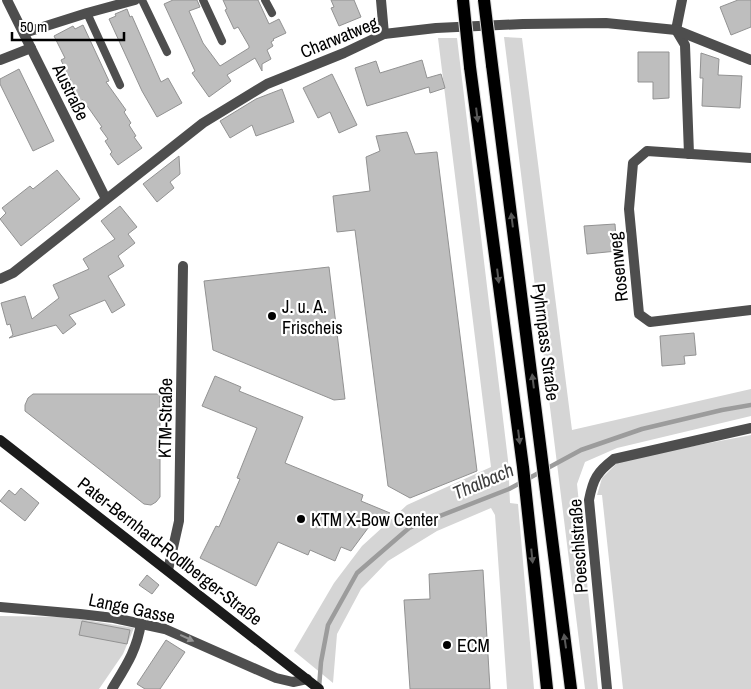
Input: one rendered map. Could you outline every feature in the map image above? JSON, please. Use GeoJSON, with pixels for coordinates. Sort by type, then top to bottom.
{"type":"FeatureCollection","features":[{"type":"Feature","properties":{"kind":"main road"},"geometry":{"type":"LineString","coordinates":[[463,0],[470,67],[528,507],[547,689]]}},
{"type":"Feature","properties":{"kind":"main road","name":"Pyhrnpass Straße"},"geometry":{"type":"LineString","coordinates":[[484,0],[542,447],[571,689]]}},
{"type":"Feature","properties":{"kind":"main road","name":"Pater-Bernhard-Rodlberger-Straße"},"geometry":{"type":"LineString","coordinates":[[0,440],[318,689]]}},
{"type":"Feature","properties":{"kind":"street","name":"Austraße"},"geometry":{"type":"LineString","coordinates":[[7,0],[106,199]]}},
{"type":"Feature","properties":{"kind":"street"},"geometry":{"type":"LineString","coordinates":[[24,33],[136,0]]}},
{"type":"Feature","properties":{"kind":"street"},"geometry":{"type":"LineString","coordinates":[[381,0],[384,34]]}},
{"type":"Feature","properties":{"kind":"street"},"geometry":{"type":"LineString","coordinates":[[682,0],[676,30],[685,45],[689,154]]}},
{"type":"Feature","properties":{"kind":"street","name":"Charwatweg"},"geometry":{"type":"LineString","coordinates":[[0,279],[13,273],[203,123],[267,84],[344,53],[384,34],[436,28],[523,24],[606,24],[676,30],[751,60]]}},
{"type":"Feature","properties":{"kind":"street"},"geometry":{"type":"LineString","coordinates":[[0,60],[31,48]]}},
{"type":"Feature","properties":{"kind":"street","name":"Rosenweg"},"geometry":{"type":"LineString","coordinates":[[751,158],[647,151],[633,163],[629,209],[639,314],[650,322],[751,310]]}},
{"type":"Feature","properties":{"kind":"street","name":"KTM-Straße"},"geometry":{"type":"LineString","coordinates":[[168,570],[179,521],[183,266]]}},
{"type":"Feature","properties":{"kind":"street","name":"Poeschlstraße"},"geometry":{"type":"LineString","coordinates":[[607,689],[590,517],[589,500],[592,483],[601,470],[614,460],[751,428]]}},
{"type":"Feature","properties":{"kind":"street","name":"Lange Gasse"},"geometry":{"type":"LineString","coordinates":[[0,607],[80,614],[141,623],[176,633],[281,679],[293,682],[307,679]]}},
{"type":"Feature","properties":{"kind":"street"},"geometry":{"type":"LineString","coordinates":[[112,689],[134,652],[141,623]]}},
{"type":"Feature","properties":{"kind":"lane"},"geometry":{"type":"LineString","coordinates":[[142,0],[167,52]]}},
{"type":"Feature","properties":{"kind":"lane"},"geometry":{"type":"LineString","coordinates":[[203,0],[222,40]]}},
{"type":"Feature","properties":{"kind":"lane"},"geometry":{"type":"LineString","coordinates":[[266,0],[272,13]]}},
{"type":"Feature","properties":{"kind":"lane"},"geometry":{"type":"LineString","coordinates":[[87,13],[120,85]]}},
{"type":"Feature","properties":{"kind":"shaded area"},"geometry":{"type":"Polygon","coordinates":[[[504,37],[522,38],[572,430],[751,389],[751,416],[617,448],[585,462],[577,484],[598,689],[585,689],[504,37]]]}},
{"type":"Feature","properties":{"kind":"shaded area"},"geometry":{"type":"Polygon","coordinates":[[[438,38],[457,38],[508,460],[510,503],[518,504],[534,689],[507,689],[495,515],[491,508],[437,531],[388,561],[361,589],[337,634],[333,683],[294,651],[334,583],[362,546],[407,505],[491,467],[438,38]]]}},
{"type":"Feature","properties":{"kind":"shaded area"},"geometry":{"type":"Polygon","coordinates":[[[751,435],[751,689],[623,689],[602,495],[597,495],[602,478],[617,463],[636,457],[751,435]]]}},
{"type":"Feature","properties":{"kind":"shaded area"},"geometry":{"type":"Polygon","coordinates":[[[0,616],[68,617],[134,628],[123,654],[99,689],[0,689],[0,616]]]}},
{"type":"Feature","properties":{"kind":"building"},"geometry":{"type":"Polygon","coordinates":[[[173,0],[197,0],[200,7],[189,11],[203,43],[220,66],[249,48],[238,27],[234,29],[225,10],[227,9],[223,0],[258,0],[269,24],[279,19],[286,33],[273,39],[271,42],[273,46],[267,50],[271,59],[262,64],[262,71],[255,58],[227,75],[231,81],[209,97],[192,73],[195,71],[164,4],[173,0]]]}},
{"type":"Feature","properties":{"kind":"building"},"geometry":{"type":"Polygon","coordinates":[[[331,0],[354,0],[361,17],[339,26],[331,8],[334,7],[331,0]]]}},
{"type":"Feature","properties":{"kind":"building"},"geometry":{"type":"Polygon","coordinates":[[[738,0],[751,0],[751,27],[731,35],[720,7],[738,0]]]}},
{"type":"Feature","properties":{"kind":"building"},"geometry":{"type":"Polygon","coordinates":[[[127,9],[130,17],[132,16],[161,82],[168,78],[182,103],[157,117],[142,91],[109,19],[127,9]]]}},
{"type":"Feature","properties":{"kind":"building"},"geometry":{"type":"Polygon","coordinates":[[[83,25],[109,81],[106,82],[126,110],[124,112],[131,123],[129,125],[136,136],[134,137],[142,148],[118,165],[110,154],[112,152],[105,141],[108,139],[100,128],[102,127],[83,100],[80,101],[61,60],[65,58],[54,36],[73,26],[75,29],[83,25]]]}},
{"type":"Feature","properties":{"kind":"building"},"geometry":{"type":"Polygon","coordinates":[[[638,52],[669,52],[669,98],[653,99],[653,82],[638,82],[638,52]]]}},
{"type":"Feature","properties":{"kind":"building"},"geometry":{"type":"Polygon","coordinates":[[[701,53],[719,59],[718,75],[742,76],[740,108],[702,106],[703,78],[700,78],[701,53]]]}},
{"type":"Feature","properties":{"kind":"building"},"geometry":{"type":"Polygon","coordinates":[[[422,60],[427,78],[441,74],[445,88],[430,93],[429,87],[367,106],[355,68],[376,61],[380,73],[422,60]]]}},
{"type":"Feature","properties":{"kind":"building"},"geometry":{"type":"Polygon","coordinates":[[[19,69],[54,141],[33,151],[0,84],[0,79],[19,69]]]}},
{"type":"Feature","properties":{"kind":"building"},"geometry":{"type":"Polygon","coordinates":[[[332,74],[357,125],[339,133],[330,112],[318,118],[303,88],[332,74]]]}},
{"type":"Feature","properties":{"kind":"building"},"geometry":{"type":"Polygon","coordinates":[[[282,89],[294,122],[256,136],[252,125],[230,138],[220,121],[256,99],[282,89]]]}},
{"type":"Feature","properties":{"kind":"building"},"geometry":{"type":"Polygon","coordinates":[[[407,132],[415,154],[437,152],[477,471],[410,498],[388,486],[355,230],[337,232],[333,196],[370,191],[366,157],[380,151],[376,136],[407,132]]]}},
{"type":"Feature","properties":{"kind":"building"},"geometry":{"type":"Polygon","coordinates":[[[179,156],[180,174],[170,182],[174,188],[157,202],[143,184],[179,156]]]}},
{"type":"Feature","properties":{"kind":"building"},"geometry":{"type":"Polygon","coordinates":[[[57,170],[80,199],[21,246],[0,219],[6,213],[2,208],[30,186],[33,189],[57,170]]]}},
{"type":"Feature","properties":{"kind":"building"},"geometry":{"type":"Polygon","coordinates":[[[120,206],[137,227],[128,234],[135,243],[118,256],[124,266],[108,276],[125,305],[112,313],[105,300],[69,315],[76,324],[63,334],[56,325],[9,338],[13,335],[10,324],[7,325],[1,303],[25,296],[32,319],[59,298],[53,285],[89,269],[83,259],[115,239],[101,221],[120,206]]]}},
{"type":"Feature","properties":{"kind":"building"},"geometry":{"type":"Polygon","coordinates":[[[615,224],[617,251],[587,254],[584,226],[615,224]]]}},
{"type":"Feature","properties":{"kind":"building","name":"J. u. A. Frischeis"},"geometry":{"type":"Polygon","coordinates":[[[329,267],[345,399],[334,400],[213,350],[204,281],[329,267]]]}},
{"type":"Feature","properties":{"kind":"building"},"geometry":{"type":"Polygon","coordinates":[[[694,333],[696,355],[684,356],[685,364],[662,366],[660,336],[694,333]]]}},
{"type":"Feature","properties":{"kind":"building","name":"KTM X-Bow Center"},"geometry":{"type":"Polygon","coordinates":[[[215,376],[241,387],[239,391],[303,417],[285,463],[363,495],[361,501],[390,513],[368,528],[351,551],[341,547],[335,561],[310,550],[308,555],[278,542],[256,586],[200,558],[216,526],[219,527],[240,479],[237,478],[257,428],[202,406],[215,376]]]}},
{"type":"Feature","properties":{"kind":"building"},"geometry":{"type":"Polygon","coordinates":[[[33,394],[160,394],[160,497],[156,502],[151,505],[144,504],[25,411],[28,398],[33,394]]]}},
{"type":"Feature","properties":{"kind":"building"},"geometry":{"type":"Polygon","coordinates":[[[21,488],[39,503],[25,521],[0,501],[9,490],[15,495],[21,488]]]}},
{"type":"Feature","properties":{"kind":"building","name":"ECM"},"geometry":{"type":"Polygon","coordinates":[[[483,570],[490,689],[410,689],[404,600],[430,599],[429,574],[483,570]]]}},
{"type":"Feature","properties":{"kind":"building"},"geometry":{"type":"Polygon","coordinates":[[[147,575],[159,585],[152,594],[139,585],[147,575]]]}},
{"type":"Feature","properties":{"kind":"building"},"geometry":{"type":"Polygon","coordinates":[[[82,621],[130,630],[127,644],[79,635],[82,621]]]}},
{"type":"Feature","properties":{"kind":"building"},"geometry":{"type":"Polygon","coordinates":[[[166,640],[185,652],[160,689],[145,689],[137,684],[166,640]]]}},
{"type":"Feature","properties":{"kind":"waterway","name":"Thalbach"},"geometry":{"type":"LineString","coordinates":[[319,688],[321,662],[328,625],[357,573],[409,528],[509,489],[581,450],[642,429],[751,405]]}},
{"type":"Feature","properties":{"kind":"place","name":"J. u. A. Frischeis"},"geometry":{"type":"Point","coordinates":[272,316]}},
{"type":"Feature","properties":{"kind":"place","name":"KTM X-Bow Center"},"geometry":{"type":"Point","coordinates":[301,519]}},
{"type":"Feature","properties":{"kind":"place","name":"ECM"},"geometry":{"type":"Point","coordinates":[447,645]}}]}
